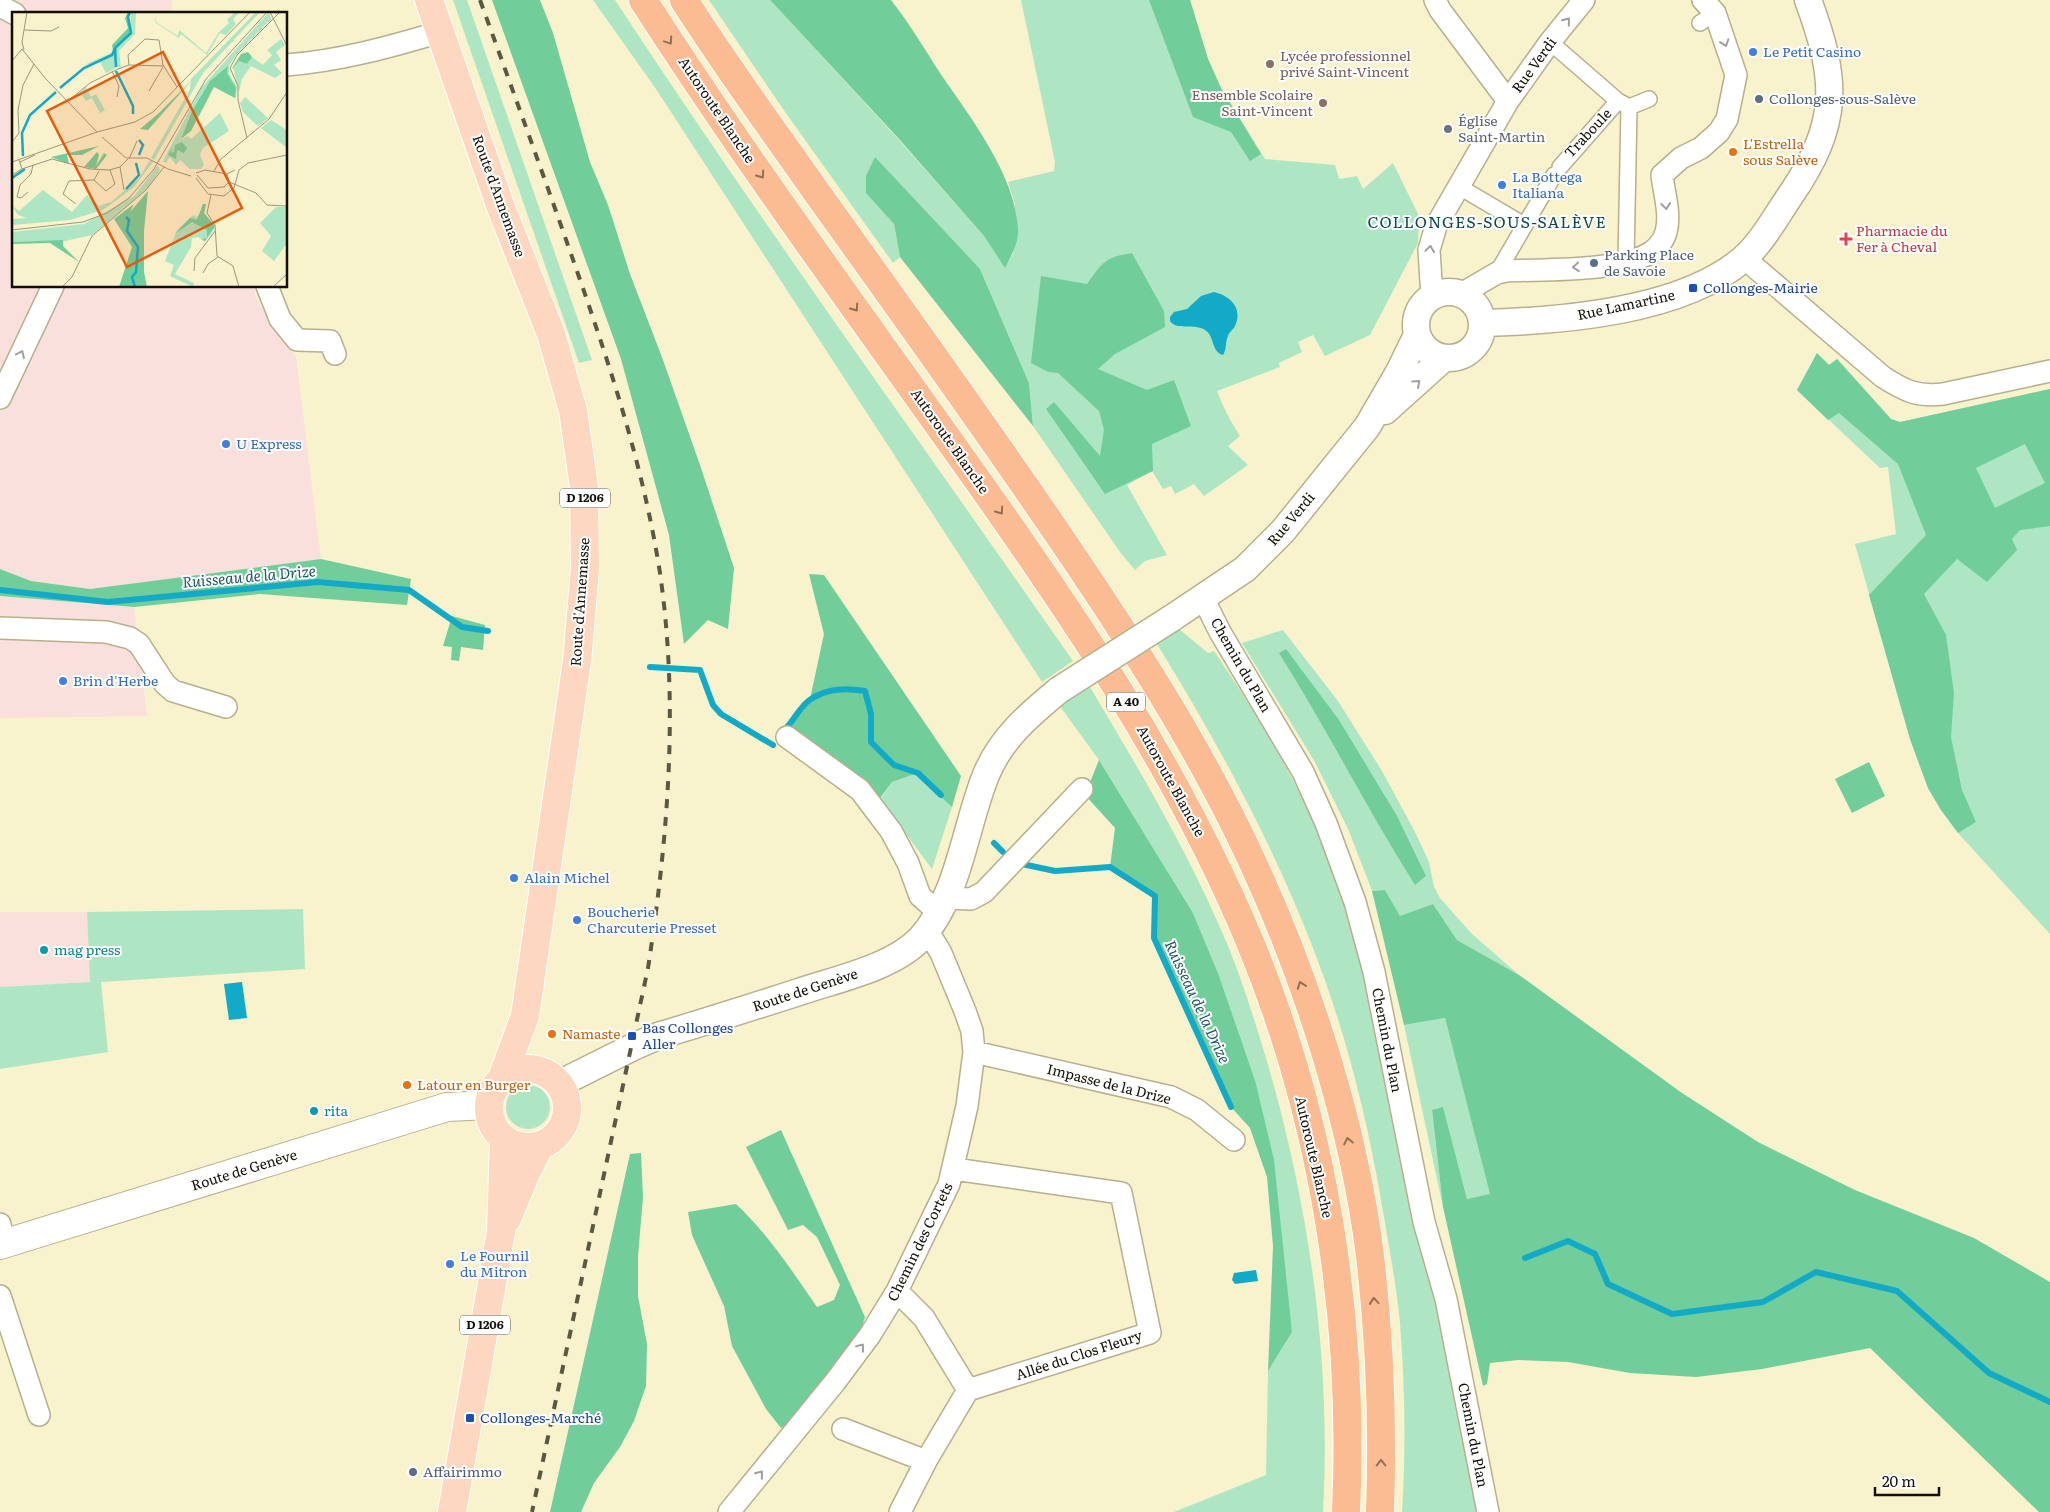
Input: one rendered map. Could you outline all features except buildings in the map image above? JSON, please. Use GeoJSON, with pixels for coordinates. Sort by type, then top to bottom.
{"type":"FeatureCollection","features":[{"type":"Feature","properties":{"kind":"highway","name":"Autoroute Blanche"},"geometry":{"type":"LineString","coordinates":[[643,0],[715,109],[1083,632],[1150,740],[1188,809],[1223,880],[1251,945],[1286,1041],[1311,1133],[1324,1196],[1337,1276],[1345,1360],[1348,1432],[1346,1512]]}},
{"type":"Feature","properties":{"kind":"highway","name":"A 40"},"geometry":{"type":"LineString","coordinates":[[684,0],[1108,607],[1175,715],[1254,864],[1282,932],[1318,1031],[1344,1122],[1359,1192],[1369,1253],[1380,1372],[1380,1512]]}},
{"type":"Feature","properties":{"kind":"main road","name":"Route d'Annemasse"},"geometry":{"type":"LineString","coordinates":[[429,0],[500,206],[551,334],[573,411],[584,488],[586,553],[580,627],[526,1016],[502,1078]]}},
{"type":"Feature","properties":{"kind":"main road","name":"Route d'Annemasse"},"geometry":{"type":"LineString","coordinates":[[526,1016],[536,1069]]}},
{"type":"Feature","properties":{"kind":"main road"},"geometry":{"type":"LineString","coordinates":[[536,1069],[549,1074],[559,1084],[567,1104],[566,1120],[554,1137],[540,1145],[521,1147],[504,1139],[492,1124],[489,1105],[493,1090],[502,1078],[518,1070],[536,1069]]}},
{"type":"Feature","properties":{"kind":"main road","name":"Route de Genève"},"geometry":{"type":"LineString","coordinates":[[1,1237],[448,1107],[489,1105]]}},
{"type":"Feature","properties":{"kind":"main road","name":"D 1206"},"geometry":{"type":"LineString","coordinates":[[452,1512],[501,1232],[504,1139]]}},
{"type":"Feature","properties":{"kind":"main road","name":"D 1206"},"geometry":{"type":"LineString","coordinates":[[501,1232],[540,1145]]}},
{"type":"Feature","properties":{"kind":"street"},"geometry":{"type":"LineString","coordinates":[[1435,0],[1440,10],[1508,101]]}},
{"type":"Feature","properties":{"kind":"street","name":"Rue Verdi"},"geometry":{"type":"LineString","coordinates":[[1432,297],[1429,261],[1432,238],[1458,186],[1508,101],[1550,42],[1584,0]]}},
{"type":"Feature","properties":{"kind":"street","name":"Rue Lamartine"},"geometry":{"type":"LineString","coordinates":[[1482,323],[1586,316],[1640,304],[1704,284],[1744,258],[1804,176],[1817,151],[1825,127],[1829,103],[1828,64],[1808,0]]}},
{"type":"Feature","properties":{"kind":"street"},"geometry":{"type":"LineString","coordinates":[[0,6],[12,12]]}},
{"type":"Feature","properties":{"kind":"street"},"geometry":{"type":"LineString","coordinates":[[1461,294],[1497,273],[1616,264],[1644,256],[1656,248],[1664,238],[1668,222],[1662,175],[1666,167],[1702,148],[1719,132],[1727,119],[1736,75],[1706,12]]}},
{"type":"Feature","properties":{"kind":"street"},"geometry":{"type":"LineString","coordinates":[[288,65],[309,63],[395,46],[440,32]]}},
{"type":"Feature","properties":{"kind":"street"},"geometry":{"type":"LineString","coordinates":[[1550,42],[1624,104],[1626,261]]}},
{"type":"Feature","properties":{"kind":"street"},"geometry":{"type":"LineString","coordinates":[[1624,104],[1649,98]]}},
{"type":"Feature","properties":{"kind":"street","name":"Traboule"},"geometry":{"type":"LineString","coordinates":[[1497,273],[1557,171],[1624,104]]}},
{"type":"Feature","properties":{"kind":"street"},"geometry":{"type":"LineString","coordinates":[[1458,186],[1524,226]]}},
{"type":"Feature","properties":{"kind":"street"},"geometry":{"type":"LineString","coordinates":[[1744,258],[1883,378],[1909,392],[1924,395],[1943,394],[2050,371]]}},
{"type":"Feature","properties":{"kind":"street"},"geometry":{"type":"LineString","coordinates":[[0,398],[52,288]]}},
{"type":"Feature","properties":{"kind":"street"},"geometry":{"type":"LineString","coordinates":[[269,288],[280,319],[297,340],[330,341],[335,354]]}},
{"type":"Feature","properties":{"kind":"street"},"geometry":{"type":"LineString","coordinates":[[1446,292],[1461,294],[1468,298],[1478,309],[1482,323],[1482,332],[1475,347],[1461,357],[1444,358],[1436,356],[1424,348],[1417,335],[1416,328],[1419,314],[1426,302],[1432,297],[1446,292]]}},
{"type":"Feature","properties":{"kind":"street","name":"Rue Verdi"},"geometry":{"type":"LineString","coordinates":[[1172,618],[1245,568],[1283,531],[1367,427],[1399,372],[1417,335]]}},
{"type":"Feature","properties":{"kind":"street","name":"Rue Verdi"},"geometry":{"type":"LineString","coordinates":[[1367,427],[1444,358]]}},
{"type":"Feature","properties":{"kind":"street","name":"Chemin du Plan"},"geometry":{"type":"LineString","coordinates":[[1203,598],[1220,632],[1303,772],[1330,832],[1355,902],[1374,972],[1424,1222],[1446,1299],[1488,1512]]}},
{"type":"Feature","properties":{"kind":"street","name":"Route de Genève"},"geometry":{"type":"LineString","coordinates":[[559,1084],[658,1036],[862,972],[903,952],[937,913],[982,785],[993,761],[1018,726],[1059,690],[1172,618]]}},
{"type":"Feature","properties":{"kind":"street"},"geometry":{"type":"LineString","coordinates":[[0,628],[106,632],[130,638],[139,644],[165,684],[172,691],[226,707]]}},
{"type":"Feature","properties":{"kind":"street","name":"Chemin des Cortets"},"geometry":{"type":"LineString","coordinates":[[729,1512],[835,1382],[870,1335],[897,1291],[954,1170],[971,1087],[974,1052],[972,1031],[941,953],[937,913],[920,896],[908,863],[891,831],[860,790],[787,737]]}},
{"type":"Feature","properties":{"kind":"street"},"geometry":{"type":"LineString","coordinates":[[937,913],[984,892],[1082,789]]}},
{"type":"Feature","properties":{"kind":"street","name":"Impasse de la Drize"},"geometry":{"type":"LineString","coordinates":[[974,1052],[1172,1097],[1197,1110],[1234,1140]]}},
{"type":"Feature","properties":{"kind":"street","name":"Allée du Clos Fleury"},"geometry":{"type":"LineString","coordinates":[[954,1170],[1121,1193],[1150,1333],[968,1390]]}},
{"type":"Feature","properties":{"kind":"street"},"geometry":{"type":"LineString","coordinates":[[897,1291],[924,1318],[968,1390],[926,1461],[900,1512]]}},
{"type":"Feature","properties":{"kind":"street"},"geometry":{"type":"LineString","coordinates":[[0,1296],[39,1415]]}},
{"type":"Feature","properties":{"kind":"street"},"geometry":{"type":"LineString","coordinates":[[843,1429],[926,1461]]}},
{"type":"Feature","properties":{"kind":"shaded area"},"geometry":{"type":"Polygon","coordinates":[[[0,0],[172,0],[172,12],[12,12],[12,288],[254,288],[256,299],[296,357],[321,559],[90,589],[31,581],[0,569],[0,0]]]}},
{"type":"Feature","properties":{"kind":"shaded area"},"geometry":{"type":"Polygon","coordinates":[[[0,596],[134,607],[147,716],[0,718],[0,596]]]}},
{"type":"Feature","properties":{"kind":"shaded area"},"geometry":{"type":"Polygon","coordinates":[[[0,912],[87,912],[90,982],[0,987],[0,912]]]}},
{"type":"Feature","properties":{"kind":"green space"},"geometry":{"type":"Polygon","coordinates":[[[453,0],[467,0],[592,360],[579,363],[453,0]]]}},
{"type":"Feature","properties":{"kind":"green space"},"geometry":{"type":"Polygon","coordinates":[[[492,0],[540,0],[553,33],[590,162],[608,205],[630,274],[663,360],[734,568],[728,629],[708,620],[684,644],[669,535],[621,359],[492,0]]]}},
{"type":"Feature","properties":{"kind":"green space"},"geometry":{"type":"Polygon","coordinates":[[[593,0],[615,0],[784,250],[1073,661],[1042,682],[656,89],[593,0]]]}},
{"type":"Feature","properties":{"kind":"green space"},"geometry":{"type":"Polygon","coordinates":[[[709,0],[770,0],[899,140],[984,236],[1005,267],[1013,254],[1015,204],[1008,182],[1054,171],[1055,162],[1021,0],[1190,0],[1208,59],[1221,88],[1265,159],[1335,165],[1339,179],[1357,176],[1363,189],[1393,163],[1419,216],[1418,243],[1370,335],[1325,356],[1313,335],[1298,342],[1302,352],[1279,363],[1280,367],[1217,391],[1227,414],[1240,436],[1228,446],[1248,465],[1204,496],[1194,484],[1175,494],[1171,486],[1163,489],[1152,471],[1127,485],[1167,555],[1145,561],[1135,570],[1120,552],[1033,426],[1029,383],[980,269],[866,192],[894,224],[900,257],[893,263],[783,109],[709,0]]]}},
{"type":"Feature","properties":{"kind":"green space"},"geometry":{"type":"Polygon","coordinates":[[[770,0],[891,0],[977,127],[1000,167],[1009,188],[1015,208],[1018,234],[1014,249],[1005,268],[984,236],[899,139],[770,0]]]}},
{"type":"Feature","properties":{"kind":"green space"},"geometry":{"type":"Polygon","coordinates":[[[1149,0],[1190,0],[1208,59],[1221,88],[1261,154],[1250,161],[1231,132],[1193,117],[1149,0]]]}},
{"type":"Feature","properties":{"kind":"green space"},"geometry":{"type":"Polygon","coordinates":[[[875,157],[980,269],[1029,383],[1033,426],[900,257],[894,224],[866,193],[866,176],[875,157]]]}},
{"type":"Feature","properties":{"kind":"green space"},"geometry":{"type":"Polygon","coordinates":[[[1132,253],[1164,311],[1165,327],[1115,354],[1098,369],[1147,390],[1174,380],[1191,426],[1152,444],[1153,471],[1105,494],[1046,409],[1054,402],[1100,456],[1104,430],[1099,411],[1058,373],[1048,372],[1031,363],[1041,276],[1087,284],[1105,262],[1132,253]]]}},
{"type":"Feature","properties":{"kind":"green space"},"geometry":{"type":"Polygon","coordinates":[[[1817,353],[1829,365],[1837,359],[1891,419],[1900,422],[2050,389],[2050,934],[1958,833],[1928,788],[1910,739],[1855,544],[1896,534],[1888,467],[1880,468],[1797,390],[1817,353]]]}},
{"type":"Feature","properties":{"kind":"green space"},"geometry":{"type":"Polygon","coordinates":[[[1817,353],[1829,365],[1837,359],[1891,419],[1900,422],[2050,389],[2050,526],[2020,530],[2012,539],[2017,550],[1987,582],[1957,559],[1924,594],[1946,635],[1954,693],[1951,737],[1962,790],[1976,822],[1958,833],[1928,788],[1910,739],[1869,595],[1926,535],[1898,464],[1839,413],[1828,420],[1797,390],[1817,353]],[[2025,444],[1976,468],[1995,508],[2045,483],[2025,444]]]}},
{"type":"Feature","properties":{"kind":"green space"},"geometry":{"type":"Polygon","coordinates":[[[321,559],[411,579],[407,605],[260,594],[134,607],[0,596],[0,569],[31,581],[90,589],[321,559]]]}},
{"type":"Feature","properties":{"kind":"green space"},"geometry":{"type":"Polygon","coordinates":[[[809,574],[824,575],[961,776],[952,807],[915,774],[892,782],[880,798],[858,776],[788,726],[810,699],[824,634],[809,574]]]}},
{"type":"Feature","properties":{"kind":"green space"},"geometry":{"type":"Polygon","coordinates":[[[452,616],[485,625],[483,650],[461,647],[459,661],[451,660],[452,647],[443,646],[452,616]]]}},
{"type":"Feature","properties":{"kind":"green space"},"geometry":{"type":"Polygon","coordinates":[[[1179,629],[1208,653],[1214,651],[1265,730],[1309,813],[1344,902],[1377,1028],[1480,1512],[1402,1512],[1404,1418],[1400,1323],[1381,1200],[1353,1070],[1323,974],[1278,865],[1221,753],[1157,644],[1179,629]]]}},
{"type":"Feature","properties":{"kind":"green space"},"geometry":{"type":"Polygon","coordinates":[[[1283,630],[1338,701],[1382,771],[1429,862],[1434,887],[1440,898],[1472,934],[1519,975],[1457,940],[1433,904],[1400,917],[1385,890],[1372,891],[1349,831],[1315,762],[1242,643],[1283,630]]]}},
{"type":"Feature","properties":{"kind":"green space"},"geometry":{"type":"Polygon","coordinates":[[[1286,649],[1339,720],[1397,816],[1426,876],[1415,885],[1279,653],[1286,649]]]}},
{"type":"Feature","properties":{"kind":"green space"},"geometry":{"type":"Polygon","coordinates":[[[1090,687],[1164,814],[1213,912],[1240,978],[1271,1075],[1297,1183],[1315,1292],[1321,1346],[1324,1401],[1325,1457],[1323,1512],[1174,1512],[1266,1475],[1268,1371],[1292,1332],[1255,1080],[1218,973],[1193,913],[1099,760],[1059,705],[1090,687]]]}},
{"type":"Feature","properties":{"kind":"green space"},"geometry":{"type":"Polygon","coordinates":[[[1099,760],[1193,913],[1218,973],[1255,1080],[1274,1160],[1292,1332],[1268,1371],[1273,1246],[1267,1177],[1250,1128],[1231,1107],[1154,938],[1155,896],[1110,867],[1115,828],[1085,795],[1099,760]]]}},
{"type":"Feature","properties":{"kind":"green space"},"geometry":{"type":"Polygon","coordinates":[[[1869,762],[1885,796],[1852,813],[1835,779],[1869,762]]]}},
{"type":"Feature","properties":{"kind":"green space"},"geometry":{"type":"Polygon","coordinates":[[[915,774],[952,807],[932,869],[880,799],[892,782],[915,774]]]}},
{"type":"Feature","properties":{"kind":"green space"},"geometry":{"type":"Polygon","coordinates":[[[1385,890],[1400,916],[1433,904],[1457,940],[1519,975],[1682,1093],[1758,1142],[1855,1190],[1974,1238],[2050,1282],[2050,1512],[2039,1512],[1870,1348],[1762,1369],[1696,1377],[1630,1373],[1568,1362],[1518,1360],[1490,1363],[1487,1384],[1483,1386],[1443,1207],[1432,1110],[1443,1107],[1467,1199],[1490,1194],[1445,1018],[1404,1025],[1372,891],[1385,890]]]}},
{"type":"Feature","properties":{"kind":"green space"},"geometry":{"type":"Polygon","coordinates":[[[303,909],[305,969],[101,982],[108,1052],[0,1069],[0,987],[90,982],[87,912],[303,909]]]}},
{"type":"Feature","properties":{"kind":"green space"},"geometry":{"type":"Polygon","coordinates":[[[1445,1018],[1491,1195],[1467,1199],[1443,1108],[1432,1111],[1443,1207],[1404,1025],[1445,1018]]]}},
{"type":"Feature","properties":{"kind":"green space"},"geometry":{"type":"Polygon","coordinates":[[[528,1085],[540,1089],[546,1095],[550,1107],[546,1119],[540,1125],[528,1129],[516,1125],[510,1119],[506,1107],[510,1095],[516,1089],[528,1085]]]}},
{"type":"Feature","properties":{"kind":"green space"},"geometry":{"type":"Polygon","coordinates":[[[781,1130],[865,1317],[859,1336],[800,1416],[781,1428],[766,1409],[732,1346],[724,1306],[692,1235],[688,1212],[736,1204],[770,1241],[817,1307],[834,1300],[840,1285],[817,1237],[803,1225],[788,1230],[746,1147],[781,1130]]]}},
{"type":"Feature","properties":{"kind":"green space"},"geometry":{"type":"Polygon","coordinates":[[[641,1153],[643,1197],[638,1256],[638,1296],[647,1344],[646,1386],[634,1421],[620,1447],[594,1483],[581,1512],[550,1512],[630,1154],[641,1153]]]}},
{"type":"Feature","properties":{"kind":"water"},"geometry":{"type":"Polygon","coordinates":[[[1214,292],[1230,300],[1234,304],[1237,314],[1235,326],[1229,333],[1223,355],[1217,351],[1205,330],[1196,327],[1177,326],[1170,321],[1170,317],[1174,312],[1187,309],[1201,296],[1214,292]]]}},
{"type":"Feature","properties":{"kind":"water"},"geometry":{"type":"Polygon","coordinates":[[[242,982],[247,1018],[229,1020],[224,984],[242,982]]]}},
{"type":"Feature","properties":{"kind":"water"},"geometry":{"type":"Polygon","coordinates":[[[1256,1270],[1258,1281],[1235,1284],[1232,1280],[1234,1273],[1256,1270]]]}},
{"type":"Feature","properties":{"kind":"waterway","name":"Ruisseau de la Drize"},"geometry":{"type":"LineString","coordinates":[[0,590],[108,602],[318,582],[409,590],[462,627],[488,631]]}},
{"type":"Feature","properties":{"kind":"waterway","name":"Ruisseau de la Drize"},"geometry":{"type":"LineString","coordinates":[[650,667],[700,670],[713,705],[721,714],[773,745]]}},
{"type":"Feature","properties":{"kind":"waterway","name":"Ruisseau de la Drize"},"geometry":{"type":"LineString","coordinates":[[788,726],[805,704],[817,695],[837,690],[865,691],[871,714],[871,742],[894,765],[918,773],[941,795]]}},
{"type":"Feature","properties":{"kind":"waterway"},"geometry":{"type":"LineString","coordinates":[[994,843],[1003,852]]}},
{"type":"Feature","properties":{"kind":"waterway","name":"Ruisseau de la Drize"},"geometry":{"type":"LineString","coordinates":[[1022,864],[1055,871],[1110,867],[1155,896],[1154,938],[1231,1107]]}},
{"type":"Feature","properties":{"kind":"waterway","name":"Ruisseau de la Drize"},"geometry":{"type":"LineString","coordinates":[[1525,1258],[1568,1241],[1595,1254],[1608,1284],[1672,1314],[1763,1302],[1816,1272],[1897,1291],[1989,1373],[2050,1402]]}},
{"type":"Feature","properties":{"kind":"railway"},"geometry":{"type":"LineString","coordinates":[[480,0],[578,274],[626,422],[645,497],[660,573],[666,622],[669,672],[669,771],[666,820],[648,968],[532,1512]]}},
{"type":"Feature","properties":{"kind":"place","name":"Le Petit Casino"},"geometry":{"type":"Point","coordinates":[1753,52]}},
{"type":"Feature","properties":{"kind":"place","name":"Lycée professionnel privé Saint-Vincent"},"geometry":{"type":"Point","coordinates":[1270,64]}},
{"type":"Feature","properties":{"kind":"place","name":"Collonges-sous-Salève"},"geometry":{"type":"Point","coordinates":[1759,99]}},
{"type":"Feature","properties":{"kind":"place","name":"Ensemble Scolaire Saint-Vincent"},"geometry":{"type":"Point","coordinates":[1323,103]}},
{"type":"Feature","properties":{"kind":"place","name":"Église Saint-Martin"},"geometry":{"type":"Point","coordinates":[1448,129]}},
{"type":"Feature","properties":{"kind":"place","name":"L'Estrella sous Salève"},"geometry":{"type":"Point","coordinates":[1733,152]}},
{"type":"Feature","properties":{"kind":"place","name":"La Bottega Italiana"},"geometry":{"type":"Point","coordinates":[1502,185]}},
{"type":"Feature","properties":{"kind":"place","name":"Pharmacie du Fer à Cheval"},"geometry":{"type":"Point","coordinates":[1846,239]}},
{"type":"Feature","properties":{"kind":"place","name":"Parking Place de Savoie"},"geometry":{"type":"Point","coordinates":[1594,263]}},
{"type":"Feature","properties":{"kind":"place","name":"Collonges-Mairie"},"geometry":{"type":"Point","coordinates":[1693,288]}},
{"type":"Feature","properties":{"kind":"place","name":"U Express"},"geometry":{"type":"Point","coordinates":[226,444]}},
{"type":"Feature","properties":{"kind":"place","name":"Brin d'Herbe"},"geometry":{"type":"Point","coordinates":[63,681]}},
{"type":"Feature","properties":{"kind":"place","name":"Alain Michel"},"geometry":{"type":"Point","coordinates":[514,878]}},
{"type":"Feature","properties":{"kind":"place","name":"Boucherie Charcuterie Presset"},"geometry":{"type":"Point","coordinates":[577,920]}},
{"type":"Feature","properties":{"kind":"place","name":"mag press"},"geometry":{"type":"Point","coordinates":[44,950]}},
{"type":"Feature","properties":{"kind":"place","name":"Namaste"},"geometry":{"type":"Point","coordinates":[552,1034]}},
{"type":"Feature","properties":{"kind":"place","name":"Bas Collonges Aller"},"geometry":{"type":"Point","coordinates":[632,1036]}},
{"type":"Feature","properties":{"kind":"place","name":"Latour en Burger"},"geometry":{"type":"Point","coordinates":[407,1085]}},
{"type":"Feature","properties":{"kind":"place","name":"rita"},"geometry":{"type":"Point","coordinates":[314,1111]}},
{"type":"Feature","properties":{"kind":"place","name":"Le Fournil du Mitron"},"geometry":{"type":"Point","coordinates":[450,1264]}},
{"type":"Feature","properties":{"kind":"place","name":"Collonges-Marché"},"geometry":{"type":"Point","coordinates":[470,1418]}},
{"type":"Feature","properties":{"kind":"place","name":"Affairimmo"},"geometry":{"type":"Point","coordinates":[413,1472]}},
{"type":"Feature","properties":{"kind":"district","name":"COLLONGES-SOUS-SALÈVE"},"geometry":{"type":"Point","coordinates":[1487,222]}}]}
